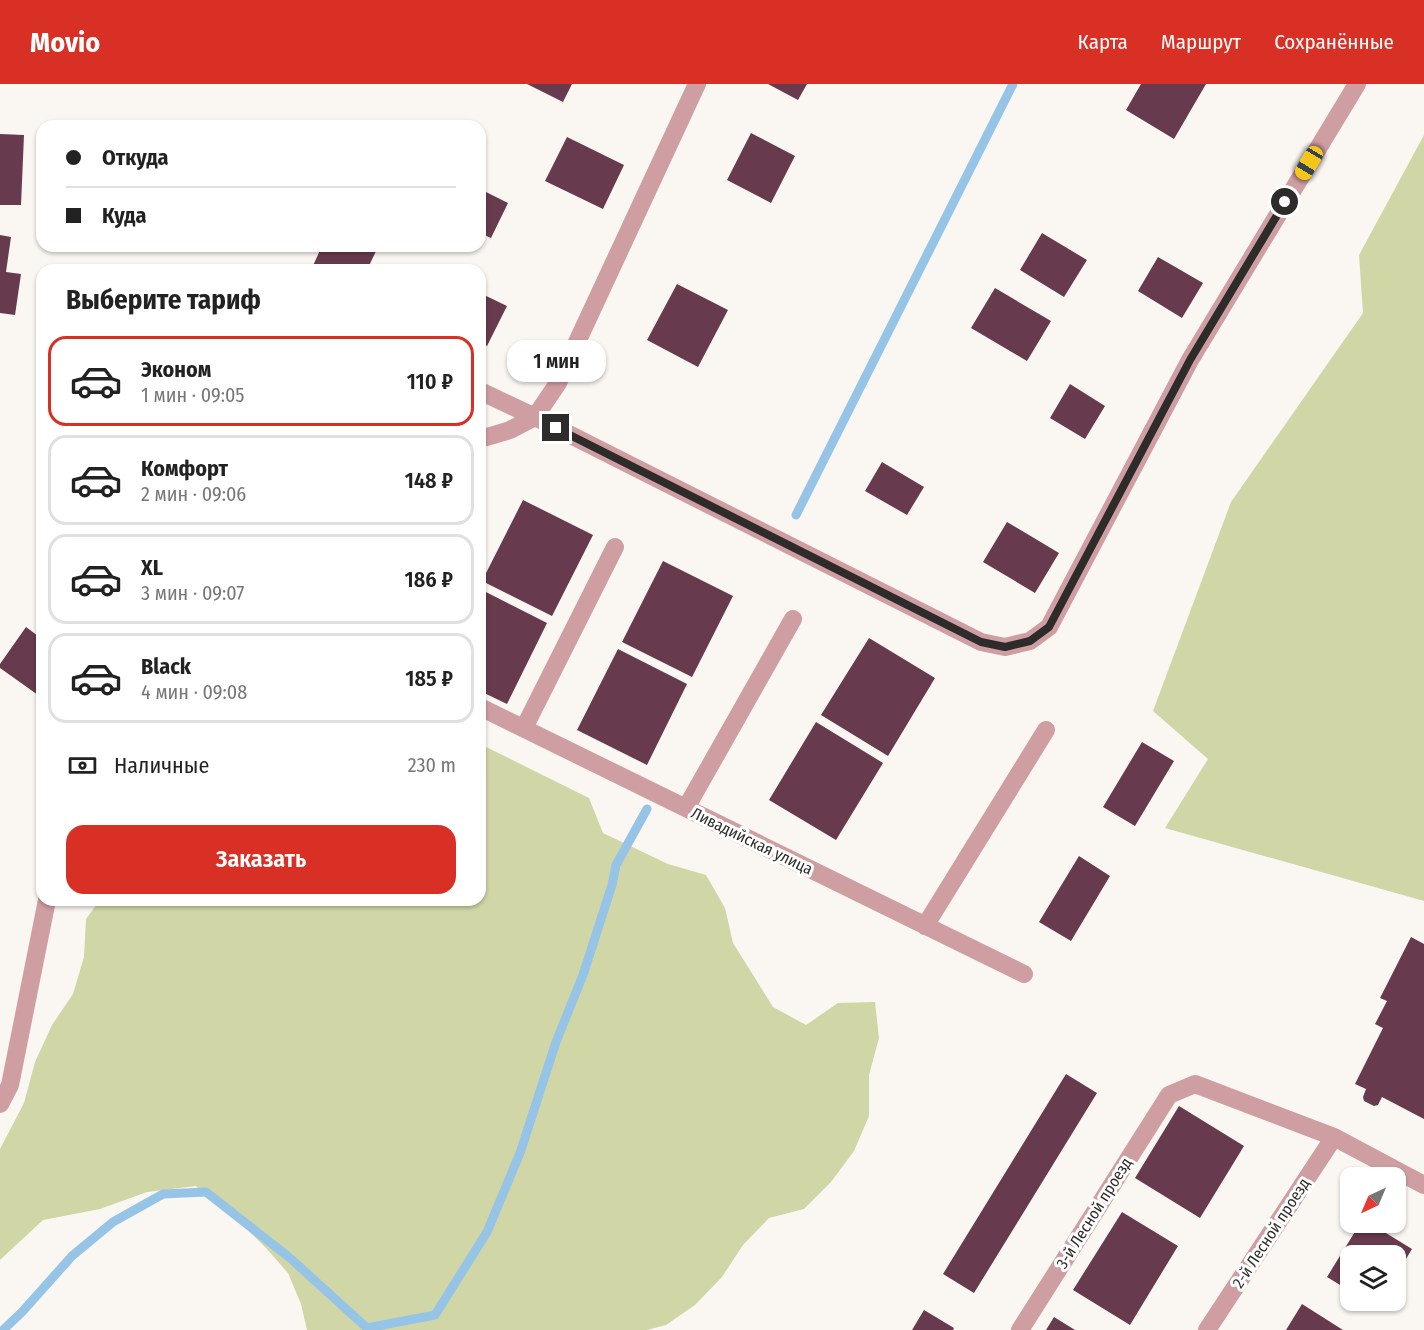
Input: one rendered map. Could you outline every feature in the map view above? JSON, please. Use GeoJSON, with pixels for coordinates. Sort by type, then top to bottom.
{"type":"FeatureCollection","features":[{"type":"Feature","properties":{"kind":"street"},"geometry":{"type":"LineString","coordinates":[[486,437],[510,430],[535,417],[558,383],[696,84]]}},
{"type":"Feature","properties":{"kind":"street"},"geometry":{"type":"LineString","coordinates":[[486,394],[981,642],[1005,647],[1030,641],[1049,627],[1190,360],[1356,84]]}},
{"type":"Feature","properties":{"kind":"street"},"geometry":{"type":"LineString","coordinates":[[524,728],[615,547]]}},
{"type":"Feature","properties":{"kind":"street"},"geometry":{"type":"LineString","coordinates":[[686,808],[793,618]]}},
{"type":"Feature","properties":{"kind":"street","name":"Ливадийская улица"},"geometry":{"type":"LineString","coordinates":[[486,710],[1024,974]]}},
{"type":"Feature","properties":{"kind":"street"},"geometry":{"type":"LineString","coordinates":[[925,926],[1046,730]]}},
{"type":"Feature","properties":{"kind":"street"},"geometry":{"type":"LineString","coordinates":[[0,1104],[10,1085],[46,906]]}},
{"type":"Feature","properties":{"kind":"street","name":"3-й Лесной проезд"},"geometry":{"type":"LineString","coordinates":[[1020,1330],[1169,1095],[1195,1084],[1334,1137]]}},
{"type":"Feature","properties":{"kind":"street"},"geometry":{"type":"LineString","coordinates":[[1334,1137],[1424,1185]]}},
{"type":"Feature","properties":{"kind":"street","name":"2-й Лесной проезд"},"geometry":{"type":"LineString","coordinates":[[1207,1330],[1334,1137]]}},
{"type":"Feature","properties":{"kind":"green space"},"geometry":{"type":"Polygon","coordinates":[[[1424,135],[1424,901],[1165,828],[1208,759],[1153,711],[1231,502],[1363,313],[1359,255],[1424,135]]]}},
{"type":"Feature","properties":{"kind":"green space"},"geometry":{"type":"Polygon","coordinates":[[[486,747],[589,798],[603,833],[668,864],[706,875],[725,908],[733,943],[773,1007],[806,1025],[838,1003],[875,1002],[879,1038],[869,1075],[869,1116],[854,1151],[831,1182],[804,1209],[769,1218],[743,1245],[722,1277],[695,1305],[666,1325],[647,1330],[307,1330],[301,1304],[288,1273],[243,1225],[196,1186],[147,1192],[100,1209],[43,1220],[0,1260],[0,1149],[24,1103],[35,1062],[52,1025],[73,994],[84,957],[86,919],[96,906],[486,906],[486,747]]]}},
{"type":"Feature","properties":{"kind":"building"},"geometry":{"type":"Polygon","coordinates":[[[527,84],[572,84],[563,102],[527,84]]]}},
{"type":"Feature","properties":{"kind":"building"},"geometry":{"type":"Polygon","coordinates":[[[768,84],[807,84],[798,100],[768,84]]]}},
{"type":"Feature","properties":{"kind":"building"},"geometry":{"type":"Polygon","coordinates":[[[1141,84],[1206,84],[1174,139],[1126,110],[1141,84]]]}},
{"type":"Feature","properties":{"kind":"building"},"geometry":{"type":"Polygon","coordinates":[[[751,133],[795,156],[771,203],[727,180],[751,133]]]}},
{"type":"Feature","properties":{"kind":"building"},"geometry":{"type":"Polygon","coordinates":[[[0,134],[24,135],[21,205],[0,205],[0,134]]]}},
{"type":"Feature","properties":{"kind":"building"},"geometry":{"type":"Polygon","coordinates":[[[567,137],[624,165],[603,209],[545,181],[567,137]]]}},
{"type":"Feature","properties":{"kind":"building"},"geometry":{"type":"Polygon","coordinates":[[[486,192],[508,203],[491,238],[486,236],[486,192]]]}},
{"type":"Feature","properties":{"kind":"building"},"geometry":{"type":"Polygon","coordinates":[[[1042,233],[1087,260],[1064,297],[1020,270],[1042,233]]]}},
{"type":"Feature","properties":{"kind":"building"},"geometry":{"type":"Polygon","coordinates":[[[0,235],[11,237],[6,272],[21,274],[15,315],[0,313],[0,235]]]}},
{"type":"Feature","properties":{"kind":"building"},"geometry":{"type":"Polygon","coordinates":[[[319,252],[376,252],[370,264],[314,264],[319,252]]]}},
{"type":"Feature","properties":{"kind":"building"},"geometry":{"type":"Polygon","coordinates":[[[1158,257],[1203,283],[1182,318],[1138,291],[1158,257]]]}},
{"type":"Feature","properties":{"kind":"building"},"geometry":{"type":"Polygon","coordinates":[[[677,284],[728,310],[698,367],[647,340],[677,284]]]}},
{"type":"Feature","properties":{"kind":"building"},"geometry":{"type":"Polygon","coordinates":[[[995,288],[1051,321],[1027,361],[971,328],[995,288]]]}},
{"type":"Feature","properties":{"kind":"building"},"geometry":{"type":"Polygon","coordinates":[[[486,296],[507,306],[486,345],[486,296]]]}},
{"type":"Feature","properties":{"kind":"building"},"geometry":{"type":"Polygon","coordinates":[[[1070,384],[1105,406],[1085,439],[1050,418],[1070,384]]]}},
{"type":"Feature","properties":{"kind":"building"},"geometry":{"type":"Polygon","coordinates":[[[882,462],[924,487],[907,515],[865,491],[882,462]]]}},
{"type":"Feature","properties":{"kind":"building"},"geometry":{"type":"Polygon","coordinates":[[[523,500],[593,535],[552,616],[486,583],[486,573],[523,500]]]}},
{"type":"Feature","properties":{"kind":"building"},"geometry":{"type":"Polygon","coordinates":[[[1007,522],[1059,553],[1035,593],[983,562],[1007,522]]]}},
{"type":"Feature","properties":{"kind":"building"},"geometry":{"type":"Polygon","coordinates":[[[663,561],[733,596],[692,677],[622,642],[663,561]]]}},
{"type":"Feature","properties":{"kind":"building"},"geometry":{"type":"Polygon","coordinates":[[[486,592],[547,623],[507,704],[486,694],[486,592]]]}},
{"type":"Feature","properties":{"kind":"building"},"geometry":{"type":"Polygon","coordinates":[[[26,627],[36,634],[36,694],[0,668],[0,664],[26,627]]]}},
{"type":"Feature","properties":{"kind":"building"},"geometry":{"type":"Polygon","coordinates":[[[869,638],[935,678],[888,756],[821,715],[869,638]]]}},
{"type":"Feature","properties":{"kind":"building"},"geometry":{"type":"Polygon","coordinates":[[[618,649],[687,684],[647,765],[577,730],[618,649]]]}},
{"type":"Feature","properties":{"kind":"building"},"geometry":{"type":"Polygon","coordinates":[[[816,722],[883,763],[836,840],[769,800],[816,722]]]}},
{"type":"Feature","properties":{"kind":"building"},"geometry":{"type":"Polygon","coordinates":[[[1142,742],[1174,761],[1135,826],[1103,807],[1142,742]]]}},
{"type":"Feature","properties":{"kind":"building"},"geometry":{"type":"Polygon","coordinates":[[[1079,856],[1110,876],[1071,941],[1039,922],[1079,856]]]}},
{"type":"Feature","properties":{"kind":"building"},"geometry":{"type":"Polygon","coordinates":[[[1411,937],[1424,944],[1424,1119],[1382,1097],[1378,1105],[1374,1106],[1364,1101],[1366,1089],[1355,1084],[1383,1028],[1375,1024],[1387,1001],[1380,998],[1411,937]]]}},
{"type":"Feature","properties":{"kind":"building"},"geometry":{"type":"Polygon","coordinates":[[[1066,1074],[1097,1093],[974,1293],[943,1274],[1066,1074]]]}},
{"type":"Feature","properties":{"kind":"building"},"geometry":{"type":"Polygon","coordinates":[[[1179,1106],[1244,1146],[1200,1218],[1135,1178],[1179,1106]]]}},
{"type":"Feature","properties":{"kind":"building"},"geometry":{"type":"Polygon","coordinates":[[[1122,1212],[1178,1246],[1130,1325],[1073,1290],[1122,1212]]]}},
{"type":"Feature","properties":{"kind":"building"},"geometry":{"type":"Polygon","coordinates":[[[1354,1233],[1386,1233],[1405,1245],[1347,1245],[1354,1233]]]}},
{"type":"Feature","properties":{"kind":"building"},"geometry":{"type":"Polygon","coordinates":[[[1406,1245],[1412,1249],[1406,1259],[1406,1245]]]}},
{"type":"Feature","properties":{"kind":"building"},"geometry":{"type":"Polygon","coordinates":[[[1340,1256],[1340,1285],[1327,1277],[1340,1256]]]}},
{"type":"Feature","properties":{"kind":"building"},"geometry":{"type":"Polygon","coordinates":[[[1302,1304],[1343,1330],[1286,1330],[1302,1304]]]}},
{"type":"Feature","properties":{"kind":"building"},"geometry":{"type":"Polygon","coordinates":[[[924,1310],[954,1328],[953,1330],[912,1330],[924,1310]]]}},
{"type":"Feature","properties":{"kind":"building"},"geometry":{"type":"Polygon","coordinates":[[[1054,1317],[1075,1330],[1046,1330],[1054,1317]]]}},
{"type":"Feature","properties":{"kind":"waterway"},"geometry":{"type":"LineString","coordinates":[[796,515],[1013,84]]}},
{"type":"Feature","properties":{"kind":"waterway"},"geometry":{"type":"LineString","coordinates":[[3,1330],[72,1256],[113,1222],[163,1194],[206,1192],[290,1258],[367,1328],[435,1315],[487,1232],[520,1153],[556,1042],[583,975],[612,885],[616,865],[647,809]]}},
{"type":"Feature","properties":{"kind":"route"},"geometry":{"type":"LineString","coordinates":[[556,428],[981,642],[1005,647],[1030,641],[1049,627],[1190,360],[1285,202]]}}]}
